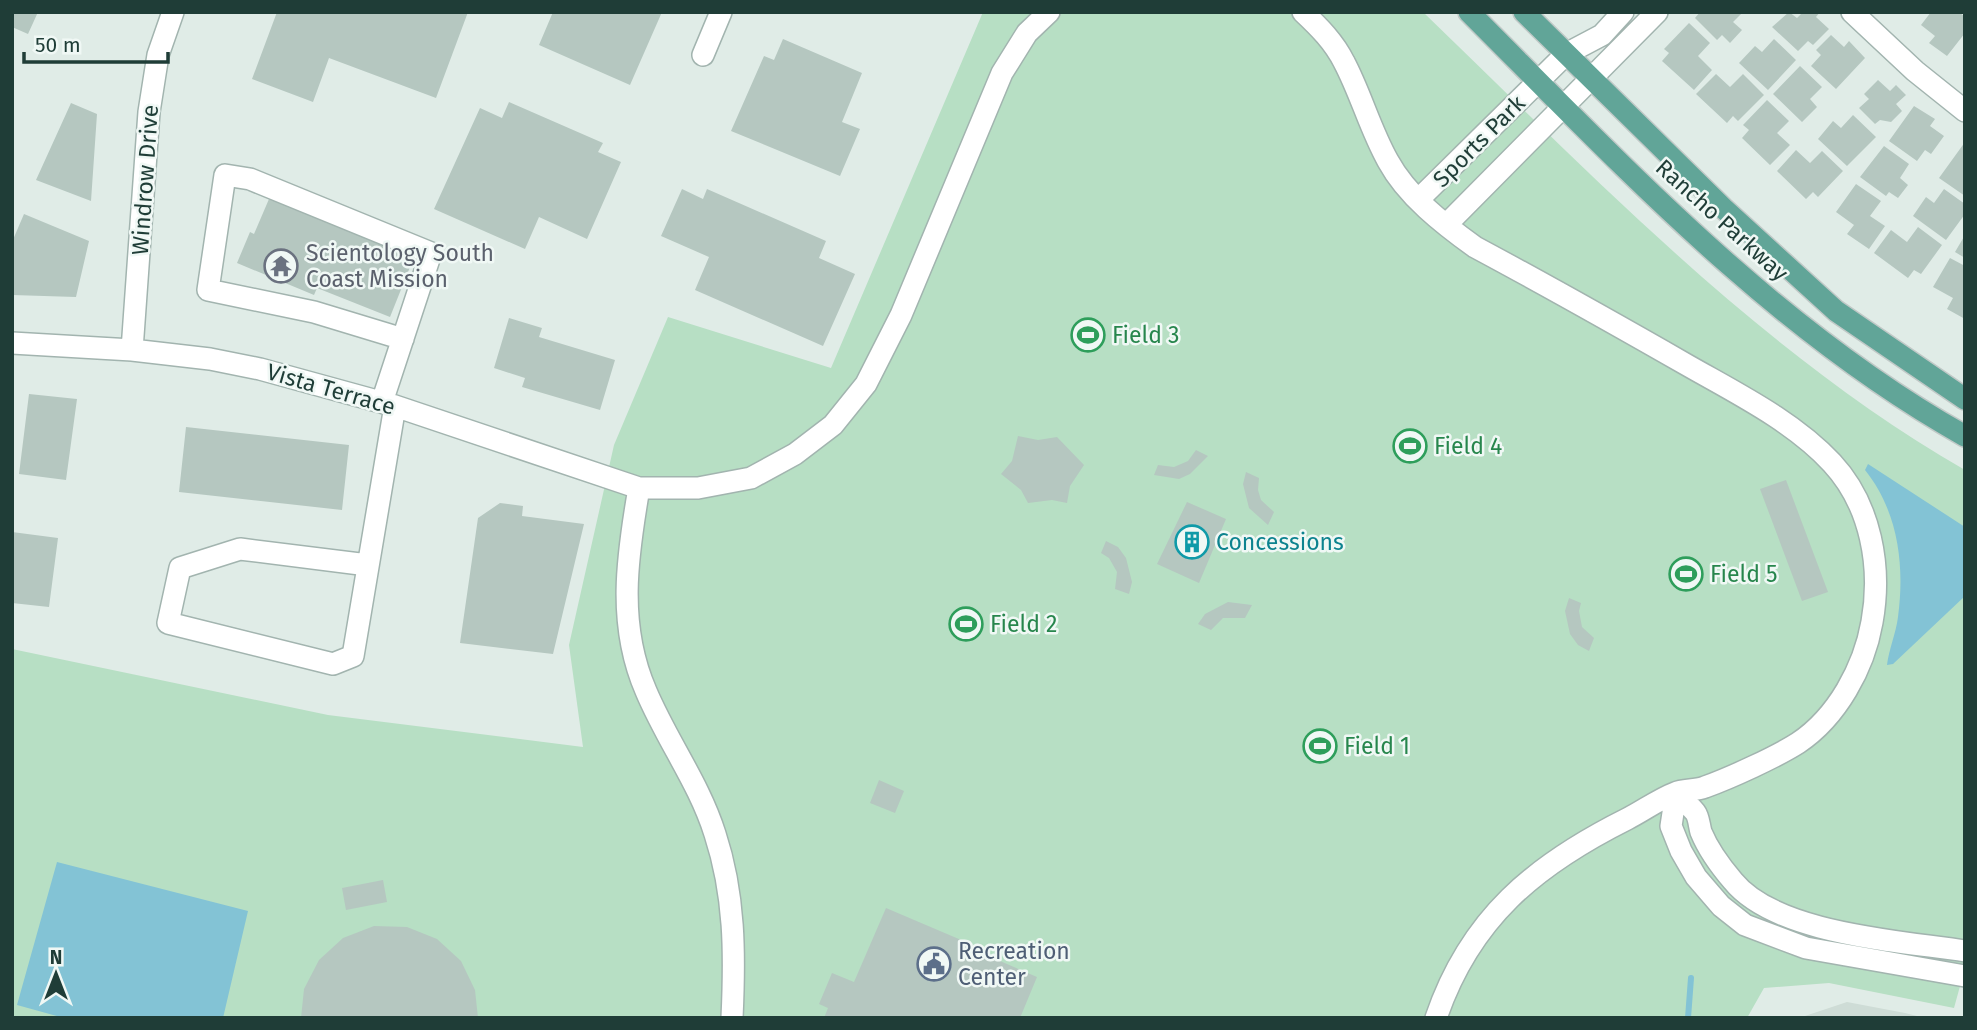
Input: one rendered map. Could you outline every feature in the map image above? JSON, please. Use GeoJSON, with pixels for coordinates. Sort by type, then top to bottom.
{"type":"FeatureCollection","features":[{"type":"Feature","properties":{"kind":"main road","name":"Rancho Parkway"},"geometry":{"type":"LineString","coordinates":[[1469,12],[1714,251],[1817,338],[1916,408],[1964,436]]}},
{"type":"Feature","properties":{"kind":"main road","name":"Rancho Parkway"},"geometry":{"type":"LineString","coordinates":[[1524,12],[1723,208],[1836,311],[1965,399]]}},
{"type":"Feature","properties":{"kind":"street","name":"Windrow Drive"},"geometry":{"type":"LineString","coordinates":[[132,350],[149,112],[158,55],[173,12]]}},
{"type":"Feature","properties":{"kind":"street"},"geometry":{"type":"LineString","coordinates":[[703,55],[721,12]]}},
{"type":"Feature","properties":{"kind":"street","name":"Vista Terrace"},"geometry":{"type":"LineString","coordinates":[[12,343],[132,350],[248,366],[388,404],[639,488],[698,488],[751,478],[795,454],[833,425],[866,384],[901,315],[1002,73],[1027,33],[1049,12]]}},
{"type":"Feature","properties":{"kind":"street"},"geometry":{"type":"LineString","coordinates":[[1303,12],[1327,35],[1344,62],[1389,163],[1419,200],[1475,247],[1718,383],[1785,425],[1832,464],[1858,505],[1874,548],[1877,592],[1870,633],[1852,681],[1831,713],[1798,743],[1704,788],[1676,793],[1591,837],[1548,864],[1517,890],[1481,930],[1461,959],[1436,1018]]}},
{"type":"Feature","properties":{"kind":"street","name":"Sports Park"},"geometry":{"type":"LineString","coordinates":[[1419,200],[1566,54],[1602,35],[1623,12]]}},
{"type":"Feature","properties":{"kind":"street","name":"Sports Park"},"geometry":{"type":"LineString","coordinates":[[1446,225],[1657,12]]}},
{"type":"Feature","properties":{"kind":"street"},"geometry":{"type":"LineString","coordinates":[[1852,12],[1915,71],[1965,111]]}},
{"type":"Feature","properties":{"kind":"street"},"geometry":{"type":"LineString","coordinates":[[368,565],[240,549],[180,568],[168,623],[333,664],[353,656],[368,565],[388,404],[403,339],[431,253],[250,178],[225,175],[208,290],[314,312],[403,339]]}},
{"type":"Feature","properties":{"kind":"street"},"geometry":{"type":"LineString","coordinates":[[639,488],[626,570],[629,630],[645,690],[699,789],[723,860],[734,924],[732,1018]]}},
{"type":"Feature","properties":{"kind":"street"},"geometry":{"type":"LineString","coordinates":[[1676,793],[1697,814],[1708,844],[1735,884],[1762,904],[1790,917],[1839,930],[1965,951]]}},
{"type":"Feature","properties":{"kind":"street"},"geometry":{"type":"LineString","coordinates":[[1676,793],[1671,826],[1681,851],[1696,877],[1721,906],[1745,925],[1806,948],[1965,976]]}},
{"type":"Feature","properties":{"kind":"shaded area"},"geometry":{"type":"Polygon","coordinates":[[[1847,1002],[1905,1013],[1925,1018],[1799,1018],[1847,1002]]]}},
{"type":"Feature","properties":{"kind":"green space"},"geometry":{"type":"Polygon","coordinates":[[[983,12],[1423,12],[1615,198],[1748,316],[1817,371],[1890,423],[1965,470],[1965,968],[1954,1008],[1829,983],[1764,988],[1747,1018],[12,1018],[12,649],[328,715],[583,747],[569,645],[614,445],[668,317],[831,368],[983,12]]]}},
{"type":"Feature","properties":{"kind":"water"},"geometry":{"type":"Polygon","coordinates":[[[1868,464],[1965,527],[1965,596],[1893,664],[1887,665],[1898,617],[1899,558],[1892,521],[1876,486],[1865,470],[1868,464]]]}},
{"type":"Feature","properties":{"kind":"water"},"geometry":{"type":"Polygon","coordinates":[[[57,862],[248,911],[223,1018],[64,1018],[17,1005],[57,862]]]}},
{"type":"Feature","properties":{"kind":"building"},"geometry":{"type":"Polygon","coordinates":[[[12,12],[38,12],[28,34],[12,27],[12,12]]]}},
{"type":"Feature","properties":{"kind":"building"},"geometry":{"type":"Polygon","coordinates":[[[277,12],[468,12],[436,98],[329,58],[313,102],[252,79],[277,12]]]}},
{"type":"Feature","properties":{"kind":"building"},"geometry":{"type":"Polygon","coordinates":[[[553,12],[662,12],[630,85],[539,45],[553,12]]]}},
{"type":"Feature","properties":{"kind":"building"},"geometry":{"type":"Polygon","coordinates":[[[1700,12],[1743,12],[1733,22],[1742,30],[1730,43],[1722,35],[1717,40],[1695,18],[1700,12]]]}},
{"type":"Feature","properties":{"kind":"building"},"geometry":{"type":"Polygon","coordinates":[[[1789,12],[1797,18],[1803,12],[1820,12],[1816,17],[1829,29],[1813,45],[1808,41],[1798,51],[1772,27],[1789,12]]]}},
{"type":"Feature","properties":{"kind":"building"},"geometry":{"type":"Polygon","coordinates":[[[1931,12],[1959,12],[1965,17],[1965,33],[1947,56],[1929,43],[1935,36],[1921,25],[1931,12]]]}},
{"type":"Feature","properties":{"kind":"building"},"geometry":{"type":"Polygon","coordinates":[[[1689,23],[1710,43],[1698,56],[1712,70],[1694,90],[1662,61],[1669,53],[1664,49],[1689,23]]]}},
{"type":"Feature","properties":{"kind":"building"},"geometry":{"type":"Polygon","coordinates":[[[1831,35],[1844,47],[1849,41],[1865,58],[1836,89],[1811,66],[1821,55],[1816,50],[1831,35]]]}},
{"type":"Feature","properties":{"kind":"building"},"geometry":{"type":"Polygon","coordinates":[[[783,39],[862,73],[842,122],[860,129],[840,176],[731,131],[764,56],[774,60],[783,39]]]}},
{"type":"Feature","properties":{"kind":"building"},"geometry":{"type":"Polygon","coordinates":[[[1774,39],[1796,60],[1768,90],[1739,63],[1755,46],[1762,52],[1774,39]]]}},
{"type":"Feature","properties":{"kind":"building"},"geometry":{"type":"Polygon","coordinates":[[[1800,66],[1822,87],[1810,99],[1817,107],[1802,122],[1773,94],[1800,66]]]}},
{"type":"Feature","properties":{"kind":"building"},"geometry":{"type":"Polygon","coordinates":[[[1716,74],[1730,87],[1743,74],[1764,95],[1738,121],[1733,116],[1727,123],[1696,94],[1716,74]]]}},
{"type":"Feature","properties":{"kind":"building"},"geometry":{"type":"Polygon","coordinates":[[[1878,80],[1890,91],[1896,85],[1906,95],[1896,104],[1902,111],[1891,122],[1880,120],[1875,124],[1859,108],[1869,99],[1864,94],[1878,80]]]}},
{"type":"Feature","properties":{"kind":"building"},"geometry":{"type":"Polygon","coordinates":[[[1767,100],[1789,121],[1777,133],[1790,145],[1770,165],[1742,138],[1749,130],[1743,125],[1767,100]]]}},
{"type":"Feature","properties":{"kind":"building"},"geometry":{"type":"Polygon","coordinates":[[[509,102],[603,143],[598,152],[621,162],[587,239],[539,217],[525,249],[434,209],[480,108],[502,118],[509,102]]]}},
{"type":"Feature","properties":{"kind":"building"},"geometry":{"type":"Polygon","coordinates":[[[71,103],[97,114],[91,201],[36,180],[71,103]]]}},
{"type":"Feature","properties":{"kind":"building"},"geometry":{"type":"Polygon","coordinates":[[[1914,106],[1935,119],[1930,126],[1944,136],[1931,154],[1925,150],[1917,161],[1889,141],[1914,106]]]}},
{"type":"Feature","properties":{"kind":"building"},"geometry":{"type":"Polygon","coordinates":[[[1853,115],[1876,137],[1847,166],[1818,139],[1833,121],[1841,128],[1853,115]]]}},
{"type":"Feature","properties":{"kind":"building"},"geometry":{"type":"Polygon","coordinates":[[[1965,142],[1965,196],[1939,178],[1965,142]]]}},
{"type":"Feature","properties":{"kind":"building"},"geometry":{"type":"Polygon","coordinates":[[[1884,146],[1909,164],[1900,178],[1908,185],[1898,198],[1889,192],[1886,196],[1860,177],[1884,146]]]}},
{"type":"Feature","properties":{"kind":"building"},"geometry":{"type":"Polygon","coordinates":[[[1796,150],[1810,163],[1822,151],[1843,171],[1818,197],[1813,192],[1806,199],[1777,171],[1796,150]]]}},
{"type":"Feature","properties":{"kind":"building"},"geometry":{"type":"Polygon","coordinates":[[[1856,184],[1881,201],[1870,216],[1885,226],[1869,249],[1847,234],[1854,225],[1836,212],[1856,184]]]}},
{"type":"Feature","properties":{"kind":"building"},"geometry":{"type":"Polygon","coordinates":[[[682,189],[703,199],[707,189],[826,241],[819,258],[855,274],[823,346],[695,290],[709,257],[661,236],[682,189]]]}},
{"type":"Feature","properties":{"kind":"building"},"geometry":{"type":"Polygon","coordinates":[[[1944,189],[1965,204],[1965,214],[1946,240],[1913,216],[1926,197],[1934,203],[1944,189]]]}},
{"type":"Feature","properties":{"kind":"building"},"geometry":{"type":"Polygon","coordinates":[[[269,199],[407,253],[412,262],[390,317],[317,288],[314,295],[237,263],[250,232],[254,234],[269,199]]]}},
{"type":"Feature","properties":{"kind":"building"},"geometry":{"type":"Polygon","coordinates":[[[24,214],[89,241],[76,297],[12,295],[12,242],[24,214]]]}},
{"type":"Feature","properties":{"kind":"building"},"geometry":{"type":"Polygon","coordinates":[[[1918,227],[1942,245],[1921,274],[1914,270],[1908,278],[1874,253],[1891,230],[1907,242],[1918,227]]]}},
{"type":"Feature","properties":{"kind":"building"},"geometry":{"type":"Polygon","coordinates":[[[1965,235],[1965,258],[1955,252],[1965,235]]]}},
{"type":"Feature","properties":{"kind":"building"},"geometry":{"type":"Polygon","coordinates":[[[1950,258],[1965,266],[1965,319],[1947,309],[1953,298],[1933,287],[1950,258]]]}},
{"type":"Feature","properties":{"kind":"building"},"geometry":{"type":"Polygon","coordinates":[[[509,318],[542,328],[539,337],[615,360],[600,410],[522,387],[525,378],[494,368],[509,318]]]}},
{"type":"Feature","properties":{"kind":"building"},"geometry":{"type":"Polygon","coordinates":[[[29,394],[77,399],[66,480],[19,474],[29,394]]]}},
{"type":"Feature","properties":{"kind":"building"},"geometry":{"type":"Polygon","coordinates":[[[186,427],[349,445],[342,510],[179,492],[186,427]]]}},
{"type":"Feature","properties":{"kind":"building"},"geometry":{"type":"Polygon","coordinates":[[[1018,436],[1038,440],[1057,437],[1084,465],[1070,486],[1067,503],[1052,500],[1028,503],[1021,490],[1001,474],[1012,461],[1018,436]]]}},
{"type":"Feature","properties":{"kind":"building"},"geometry":{"type":"Polygon","coordinates":[[[1196,450],[1208,456],[1190,474],[1179,479],[1154,475],[1158,465],[1174,467],[1188,461],[1196,450]]]}},
{"type":"Feature","properties":{"kind":"building"},"geometry":{"type":"Polygon","coordinates":[[[1246,472],[1259,478],[1261,500],[1274,512],[1268,525],[1249,508],[1243,484],[1246,472]]]}},
{"type":"Feature","properties":{"kind":"building"},"geometry":{"type":"Polygon","coordinates":[[[1786,480],[1828,592],[1802,601],[1760,489],[1786,480]]]}},
{"type":"Feature","properties":{"kind":"building","name":"Concessions"},"geometry":{"type":"Polygon","coordinates":[[[1187,502],[1226,519],[1199,583],[1157,564],[1187,502]]]}},
{"type":"Feature","properties":{"kind":"building"},"geometry":{"type":"Polygon","coordinates":[[[500,503],[523,506],[522,516],[584,524],[553,654],[460,643],[478,518],[500,503]]]}},
{"type":"Feature","properties":{"kind":"building"},"geometry":{"type":"Polygon","coordinates":[[[12,532],[58,538],[49,607],[12,603],[12,532]]]}},
{"type":"Feature","properties":{"kind":"building"},"geometry":{"type":"Polygon","coordinates":[[[1106,541],[1118,547],[1126,558],[1132,582],[1129,594],[1115,589],[1117,572],[1109,558],[1101,553],[1106,541]]]}},
{"type":"Feature","properties":{"kind":"building"},"geometry":{"type":"Polygon","coordinates":[[[1569,598],[1581,603],[1579,611],[1582,627],[1594,638],[1589,651],[1578,645],[1570,634],[1565,611],[1569,598]]]}},
{"type":"Feature","properties":{"kind":"building"},"geometry":{"type":"Polygon","coordinates":[[[1228,602],[1252,605],[1245,618],[1223,618],[1211,630],[1198,624],[1205,614],[1228,602]]]}},
{"type":"Feature","properties":{"kind":"building"},"geometry":{"type":"Polygon","coordinates":[[[879,780],[904,791],[895,813],[870,803],[879,780]]]}},
{"type":"Feature","properties":{"kind":"building"},"geometry":{"type":"Polygon","coordinates":[[[383,880],[387,902],[346,910],[342,888],[383,880]]]}},
{"type":"Feature","properties":{"kind":"building","name":"Recreation Center"},"geometry":{"type":"Polygon","coordinates":[[[886,908],[987,951],[986,955],[1037,977],[1020,1018],[824,1018],[828,1008],[819,1004],[832,973],[854,982],[886,908]]]}},
{"type":"Feature","properties":{"kind":"building"},"geometry":{"type":"Polygon","coordinates":[[[374,926],[407,927],[437,939],[461,961],[475,990],[478,1018],[301,1018],[304,989],[319,960],[343,938],[374,926]]]}},
{"type":"Feature","properties":{"kind":"waterway"},"geometry":{"type":"LineString","coordinates":[[1688,1018],[1691,978]]}},
{"type":"Feature","properties":{"kind":"place","name":"Scientology South Coast Mission"},"geometry":{"type":"Point","coordinates":[281,266]}},
{"type":"Feature","properties":{"kind":"place","name":"Field 3"},"geometry":{"type":"Point","coordinates":[1088,335]}},
{"type":"Feature","properties":{"kind":"place","name":"Field 4"},"geometry":{"type":"Point","coordinates":[1410,446]}},
{"type":"Feature","properties":{"kind":"place","name":"Concessions"},"geometry":{"type":"Point","coordinates":[1192,542]}},
{"type":"Feature","properties":{"kind":"place","name":"Field 5"},"geometry":{"type":"Point","coordinates":[1686,574]}},
{"type":"Feature","properties":{"kind":"place","name":"Field 2"},"geometry":{"type":"Point","coordinates":[966,624]}},
{"type":"Feature","properties":{"kind":"place","name":"Field 1"},"geometry":{"type":"Point","coordinates":[1320,746]}},
{"type":"Feature","properties":{"kind":"place","name":"Recreation Center"},"geometry":{"type":"Point","coordinates":[934,964]}}]}
